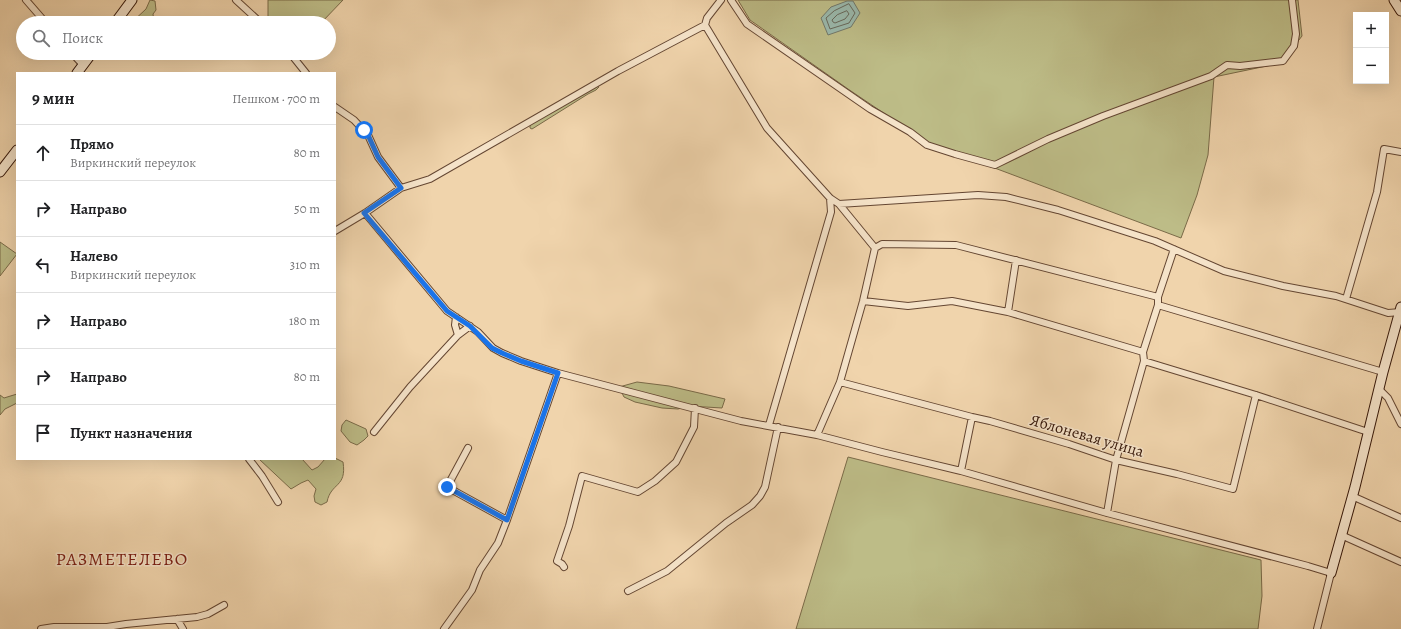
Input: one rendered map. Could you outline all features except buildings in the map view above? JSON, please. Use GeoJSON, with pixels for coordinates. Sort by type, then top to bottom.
{"type":"FeatureCollection","features":[{"type":"Feature","properties":{"kind":"street"},"geometry":{"type":"LineString","coordinates":[[26,0],[40,16]]}},
{"type":"Feature","properties":{"kind":"street"},"geometry":{"type":"LineString","coordinates":[[120,16],[132,0]]}},
{"type":"Feature","properties":{"kind":"street"},"geometry":{"type":"LineString","coordinates":[[236,0],[253,16]]}},
{"type":"Feature","properties":{"kind":"street"},"geometry":{"type":"LineString","coordinates":[[336,230],[401,188],[430,179],[618,71],[705,25],[707,18],[721,0]]}},
{"type":"Feature","properties":{"kind":"street"},"geometry":{"type":"LineString","coordinates":[[731,0],[747,24],[881,116],[910,132],[927,145],[995,165],[1048,139],[1103,116],[1211,76],[1228,65],[1240,66],[1282,62],[1294,46],[1296,34],[1292,0]]}},
{"type":"Feature","properties":{"kind":"street"},"geometry":{"type":"LineString","coordinates":[[1394,0],[1401,11]]}},
{"type":"Feature","properties":{"kind":"street"},"geometry":{"type":"LineString","coordinates":[[705,25],[767,128],[830,198],[839,204],[875,248]]}},
{"type":"Feature","properties":{"kind":"street"},"geometry":{"type":"LineString","coordinates":[[78,60],[83,65]]}},
{"type":"Feature","properties":{"kind":"street"},"geometry":{"type":"LineString","coordinates":[[78,72],[87,60]]}},
{"type":"Feature","properties":{"kind":"street"},"geometry":{"type":"LineString","coordinates":[[296,60],[305,72]]}},
{"type":"Feature","properties":{"kind":"street"},"geometry":{"type":"LineString","coordinates":[[336,108],[354,120],[368,135],[378,157],[401,188]]}},
{"type":"Feature","properties":{"kind":"street"},"geometry":{"type":"LineString","coordinates":[[1346,299],[1376,192],[1384,148],[1401,152]]}},
{"type":"Feature","properties":{"kind":"street"},"geometry":{"type":"LineString","coordinates":[[0,172],[16,151]]}},
{"type":"Feature","properties":{"kind":"street"},"geometry":{"type":"LineString","coordinates":[[839,204],[978,195],[1006,197],[1058,210],[1155,241],[1224,271],[1283,286],[1346,299],[1388,312],[1401,310],[1383,372],[1380,389],[1317,629]]}},
{"type":"Feature","properties":{"kind":"street"},"geometry":{"type":"LineString","coordinates":[[769,426],[832,212],[830,198]]}},
{"type":"Feature","properties":{"kind":"street"},"geometry":{"type":"LineString","coordinates":[[364,213],[447,311],[470,326],[492,348],[521,361],[558,373],[740,421],[817,435],[961,471],[1107,513],[1331,573]]}},
{"type":"Feature","properties":{"kind":"street"},"geometry":{"type":"LineString","coordinates":[[817,435],[840,382],[863,302],[875,248],[882,244],[956,245],[1158,296]]}},
{"type":"Feature","properties":{"kind":"street"},"geometry":{"type":"LineString","coordinates":[[1107,513],[1116,460],[1144,361],[1143,352],[1158,305],[1158,296],[1174,249]]}},
{"type":"Feature","properties":{"kind":"street"},"geometry":{"type":"LineString","coordinates":[[1008,312],[1016,260]]}},
{"type":"Feature","properties":{"kind":"street"},"geometry":{"type":"LineString","coordinates":[[863,302],[908,306],[952,301],[1008,312],[1143,352]]}},
{"type":"Feature","properties":{"kind":"street"},"geometry":{"type":"LineString","coordinates":[[1158,305],[1383,372]]}},
{"type":"Feature","properties":{"kind":"street"},"geometry":{"type":"LineString","coordinates":[[456,317],[454,325],[458,335]]}},
{"type":"Feature","properties":{"kind":"street"},"geometry":{"type":"LineString","coordinates":[[374,432],[410,387],[458,335],[470,326]]}},
{"type":"Feature","properties":{"kind":"street"},"geometry":{"type":"LineString","coordinates":[[1144,361],[1256,395],[1368,432]]}},
{"type":"Feature","properties":{"kind":"street"},"geometry":{"type":"LineString","coordinates":[[444,629],[472,590],[480,570],[498,543],[558,373]]}},
{"type":"Feature","properties":{"kind":"street","name":"Яблоневая улица"},"geometry":{"type":"LineString","coordinates":[[840,382],[990,421],[1062,442],[1116,460],[1234,489],[1256,395]]}},
{"type":"Feature","properties":{"kind":"street"},"geometry":{"type":"LineString","coordinates":[[1380,389],[1388,398],[1401,424]]}},
{"type":"Feature","properties":{"kind":"street"},"geometry":{"type":"LineString","coordinates":[[564,567],[557,561],[569,526],[582,476],[638,492],[655,481],[676,462],[694,427],[695,408]]}},
{"type":"Feature","properties":{"kind":"street"},"geometry":{"type":"LineString","coordinates":[[961,471],[972,417]]}},
{"type":"Feature","properties":{"kind":"street"},"geometry":{"type":"LineString","coordinates":[[628,590],[668,571],[721,527],[752,505],[760,496],[765,486],[778,428]]}},
{"type":"Feature","properties":{"kind":"street"},"geometry":{"type":"LineString","coordinates":[[468,448],[447,487],[507,520]]}},
{"type":"Feature","properties":{"kind":"street"},"geometry":{"type":"LineString","coordinates":[[249,460],[262,476],[278,502]]}},
{"type":"Feature","properties":{"kind":"street"},"geometry":{"type":"LineString","coordinates":[[1352,496],[1401,518]]}},
{"type":"Feature","properties":{"kind":"street"},"geometry":{"type":"LineString","coordinates":[[1342,535],[1401,562]]}},
{"type":"Feature","properties":{"kind":"street"},"geometry":{"type":"LineString","coordinates":[[41,629],[54,627],[107,627],[197,617],[208,614],[224,605]]}},
{"type":"Feature","properties":{"kind":"street"},"geometry":{"type":"LineString","coordinates":[[176,619],[183,629]]}},
{"type":"Feature","properties":{"kind":"shaded area"},"geometry":{"type":"Polygon","coordinates":[[[150,0],[155,1],[156,10],[153,16],[138,16],[146,9],[150,0]]]}},
{"type":"Feature","properties":{"kind":"shaded area"},"geometry":{"type":"Polygon","coordinates":[[[268,0],[343,0],[328,16],[268,16],[268,0]]]}},
{"type":"Feature","properties":{"kind":"shaded area"},"geometry":{"type":"Polygon","coordinates":[[[738,0],[1298,0],[1302,36],[1281,63],[1214,77],[1208,155],[1197,195],[1181,238],[928,143],[750,20],[738,0]]]}},
{"type":"Feature","properties":{"kind":"shaded area"},"geometry":{"type":"Polygon","coordinates":[[[596,85],[599,87],[596,90],[532,129],[530,128],[530,124],[596,85]]]}},
{"type":"Feature","properties":{"kind":"shaded area"},"geometry":{"type":"Polygon","coordinates":[[[0,242],[16,253],[16,255],[0,276],[0,242]]]}},
{"type":"Feature","properties":{"kind":"shaded area"},"geometry":{"type":"Polygon","coordinates":[[[637,382],[669,386],[725,399],[722,408],[689,406],[678,409],[662,408],[635,402],[624,397],[619,387],[637,382]]]}},
{"type":"Feature","properties":{"kind":"shaded area"},"geometry":{"type":"Polygon","coordinates":[[[16,394],[16,404],[5,409],[0,415],[0,395],[4,398],[16,394]]]}},
{"type":"Feature","properties":{"kind":"shaded area"},"geometry":{"type":"Polygon","coordinates":[[[346,420],[366,429],[368,436],[357,445],[350,442],[341,431],[342,425],[346,420]]]}},
{"type":"Feature","properties":{"kind":"shaded area"},"geometry":{"type":"Polygon","coordinates":[[[848,457],[1261,560],[1262,596],[1258,629],[796,629],[848,457]]]}},
{"type":"Feature","properties":{"kind":"shaded area"},"geometry":{"type":"Polygon","coordinates":[[[336,458],[343,462],[344,470],[341,481],[332,491],[327,502],[321,505],[315,502],[314,496],[316,489],[308,480],[291,489],[260,460],[303,460],[312,470],[318,467],[324,460],[336,460],[336,458]]]}},
{"type":"Feature","properties":{"kind":"water"},"geometry":{"type":"Polygon","coordinates":[[[847,1],[853,1],[860,13],[851,27],[828,35],[821,18],[831,7],[847,1]]]}},
{"type":"Feature","properties":{"kind":"district","name":"РАЗМЕТЕЛЕВО"},"geometry":{"type":"Point","coordinates":[122,559]}},
{"type":"Feature","properties":{"kind":"route"},"geometry":{"type":"LineString","coordinates":[[364,130],[368,135],[378,157],[401,188],[364,213],[447,311],[478,332],[492,348],[521,361],[558,373],[507,520],[447,487]]}}]}
